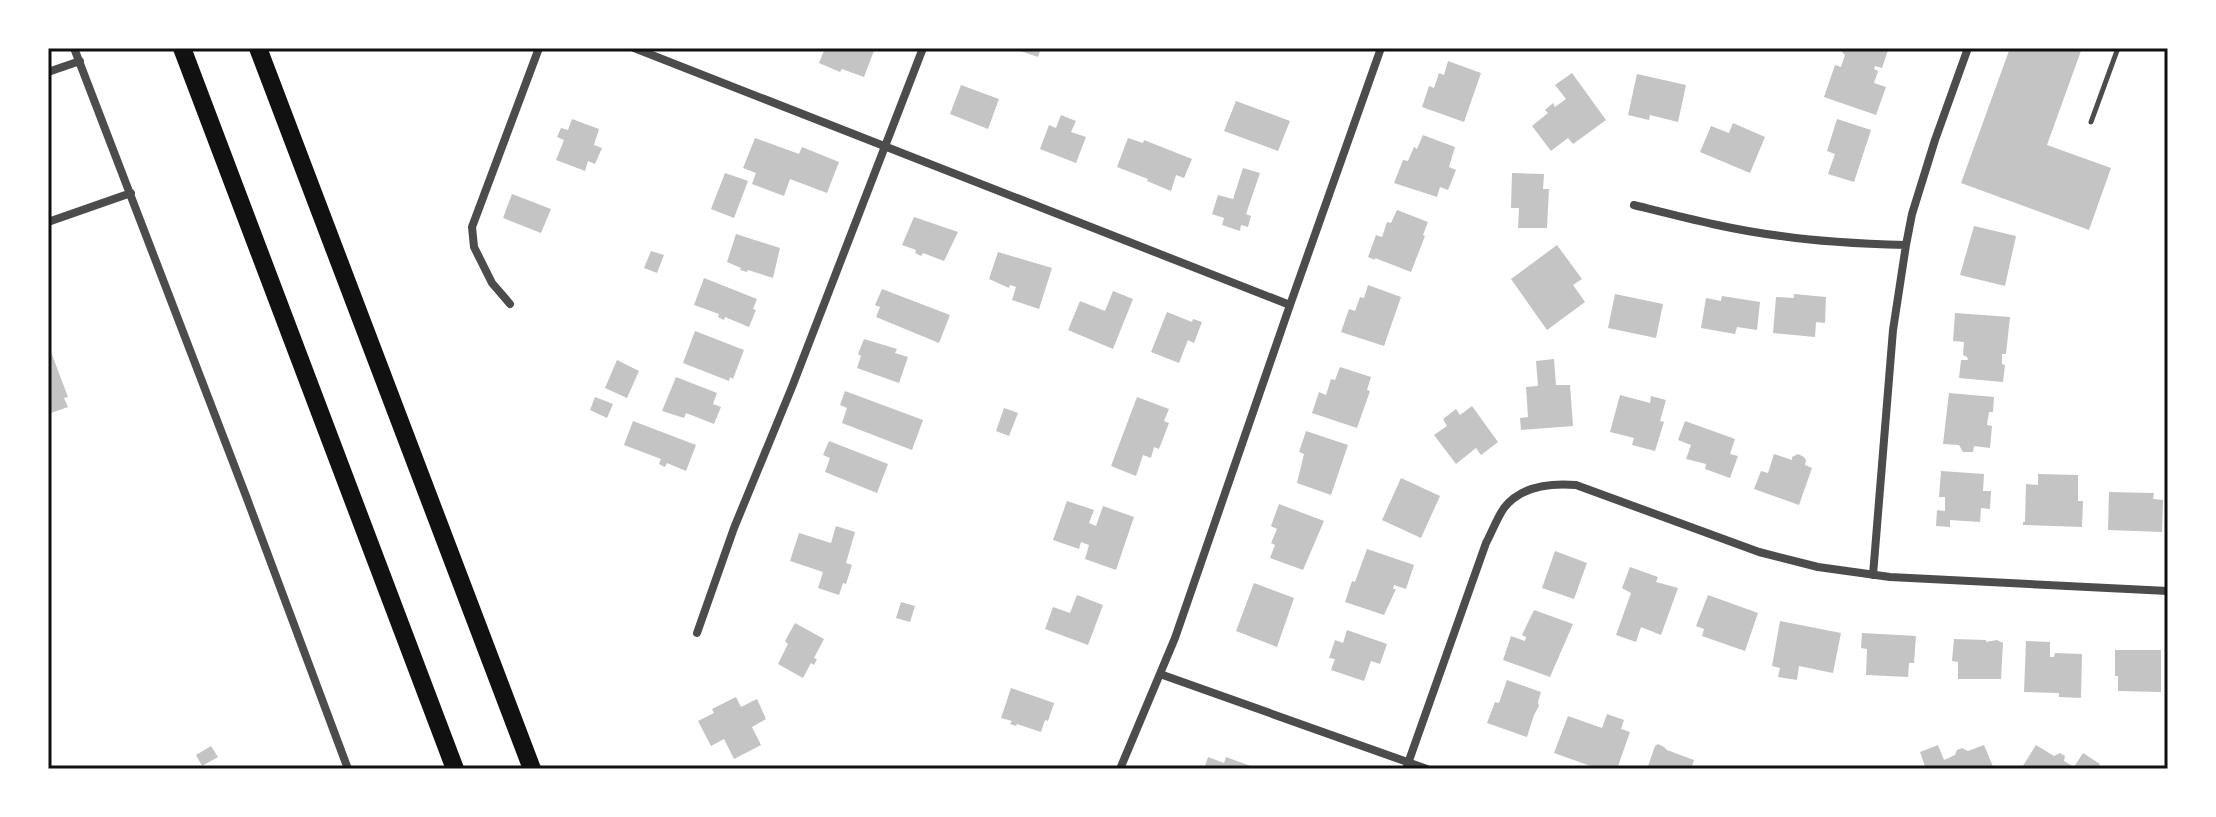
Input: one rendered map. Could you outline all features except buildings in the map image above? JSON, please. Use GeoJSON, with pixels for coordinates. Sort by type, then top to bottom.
{"type":"FeatureCollection","features":[{"type":"Feature","properties":{"kind":"highway"},"geometry":{"type":"LineString","coordinates":[[182,48],[455,769]]}},
{"type":"Feature","properties":{"kind":"highway"},"geometry":{"type":"LineString","coordinates":[[258,48],[532,769]]}},
{"type":"Feature","properties":{"kind":"street"},"geometry":{"type":"LineString","coordinates":[[74,48],[348,769]]}},
{"type":"Feature","properties":{"kind":"street"},"geometry":{"type":"LineString","coordinates":[[510,304],[492,283],[474,247],[472,227],[539,48]]}},
{"type":"Feature","properties":{"kind":"street"},"geometry":{"type":"LineString","coordinates":[[634,48],[1290,305]]}},
{"type":"Feature","properties":{"kind":"street"},"geometry":{"type":"LineString","coordinates":[[697,633],[734,528],[923,48]]}},
{"type":"Feature","properties":{"kind":"street"},"geometry":{"type":"LineString","coordinates":[[1120,769],[1175,638],[1381,48]]}},
{"type":"Feature","properties":{"kind":"street"},"geometry":{"type":"LineString","coordinates":[[1873,575],[1893,330],[1906,245],[1912,214],[1935,140],[1968,48]]}},
{"type":"Feature","properties":{"kind":"street"},"geometry":{"type":"LineString","coordinates":[[48,72],[80,61]]}},
{"type":"Feature","properties":{"kind":"street"},"geometry":{"type":"LineString","coordinates":[[48,222],[131,193]]}},
{"type":"Feature","properties":{"kind":"street"},"geometry":{"type":"LineString","coordinates":[[1634,205],[1693,220],[1780,236],[1906,245]]}},
{"type":"Feature","properties":{"kind":"street"},"geometry":{"type":"LineString","coordinates":[[1407,766],[1486,543],[1512,500],[1529,490],[1552,483],[1576,485],[1759,552],[1818,567],[1873,575],[2168,591]]}},
{"type":"Feature","properties":{"kind":"street"},"geometry":{"type":"LineString","coordinates":[[1160,674],[1407,766],[1427,769]]}},
{"type":"Feature","properties":{"kind":"lane"},"geometry":{"type":"LineString","coordinates":[[2091,122],[2118,48]]}}]}
